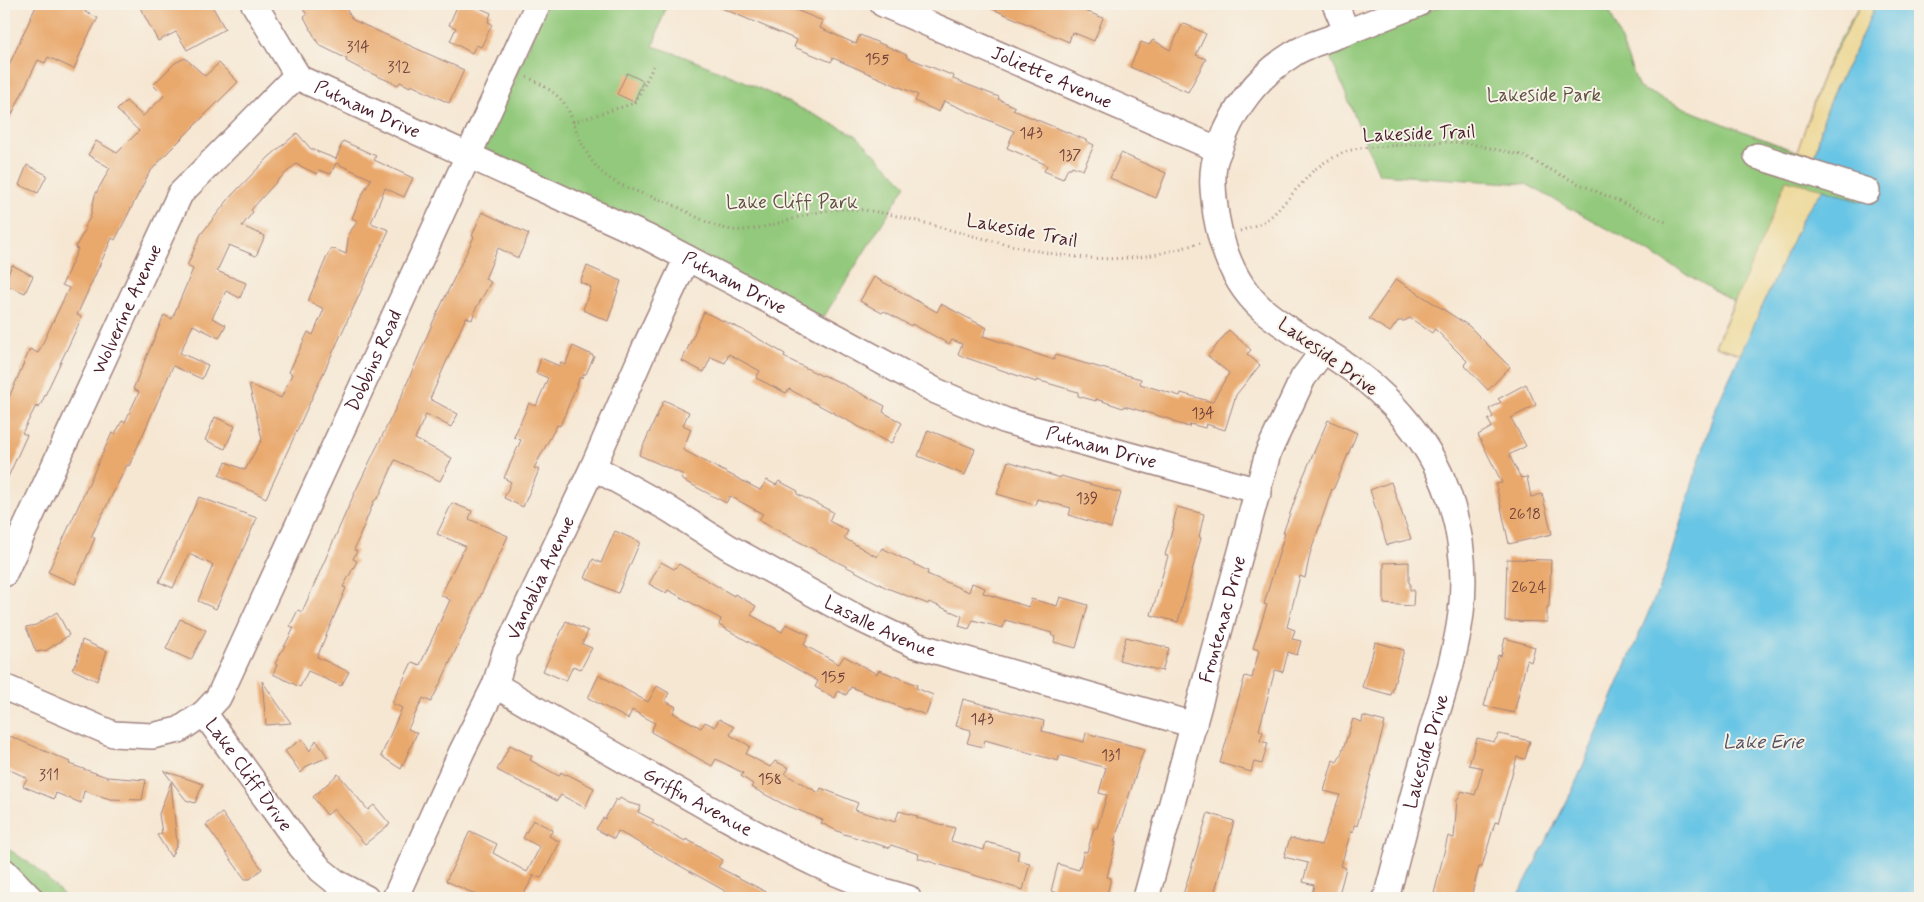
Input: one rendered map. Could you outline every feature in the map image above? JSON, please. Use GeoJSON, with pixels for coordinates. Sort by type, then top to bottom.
{"type":"FeatureCollection","features":[{"type":"Feature","properties":{"kind":"street","name":"Putnam Drive"},"geometry":{"type":"LineString","coordinates":[[254,4],[299,78],[647,237],[936,391],[1006,421],[1258,490]]}},
{"type":"Feature","properties":{"kind":"street","name":"Dobbins Road"},"geometry":{"type":"LineString","coordinates":[[204,713],[218,698],[538,4]]}},
{"type":"Feature","properties":{"kind":"street","name":"Joliette Avenue"},"geometry":{"type":"LineString","coordinates":[[884,4],[1219,150]]}},
{"type":"Feature","properties":{"kind":"street"},"geometry":{"type":"LineString","coordinates":[[1336,4],[1347,32]]}},
{"type":"Feature","properties":{"kind":"street","name":"Lakeside Drive"},"geometry":{"type":"LineString","coordinates":[[1386,898],[1424,757],[1457,645],[1462,612],[1464,575],[1461,540],[1443,477],[1423,441],[1402,414],[1370,384],[1260,308],[1235,276],[1220,238],[1213,193],[1214,165],[1227,127],[1240,104],[1266,73],[1295,52],[1418,4]]}},
{"type":"Feature","properties":{"kind":"street","name":"Wolverine Avenue"},"geometry":{"type":"LineString","coordinates":[[4,574],[180,194],[297,75]]}},
{"type":"Feature","properties":{"kind":"street"},"geometry":{"type":"LineString","coordinates":[[1757,156],[1867,191]]}},
{"type":"Feature","properties":{"kind":"street","name":"Vandalia Avenue"},"geometry":{"type":"LineString","coordinates":[[395,898],[462,751],[496,685],[505,653],[593,467],[647,343],[688,258]]}},
{"type":"Feature","properties":{"kind":"street","name":"Frontenac Drive"},"geometry":{"type":"LineString","coordinates":[[1146,898],[1268,453],[1303,378],[1323,351]]}},
{"type":"Feature","properties":{"kind":"street","name":"Lasalle Avenue"},"geometry":{"type":"LineString","coordinates":[[593,467],[666,508],[730,548],[854,616],[915,646],[1194,725]]}},
{"type":"Feature","properties":{"kind":"street","name":"Griffin Avenue"},"geometry":{"type":"LineString","coordinates":[[496,685],[623,761],[786,850],[843,877],[908,898]]}},
{"type":"Feature","properties":{"kind":"street","name":"Lake Cliff Drive"},"geometry":{"type":"LineString","coordinates":[[4,687],[113,734],[152,736],[179,730],[204,713],[300,847],[321,870],[337,883],[366,898]]}},
{"type":"Feature","properties":{"kind":"street"},"geometry":{"type":"LineString","coordinates":[[4,871],[30,898]]}},
{"type":"Feature","properties":{"kind":"path"},"geometry":{"type":"LineString","coordinates":[[573,122],[635,104],[654,65]]}},
{"type":"Feature","properties":{"kind":"path","name":"Lakeside Trail"},"geometry":{"type":"LineString","coordinates":[[530,68],[526,76],[564,104],[583,148],[598,169],[607,176],[617,183],[668,203],[719,227],[742,231],[760,228],[820,211],[850,209],[907,218],[1036,251],[1068,256],[1114,259],[1152,255],[1220,238],[1262,223],[1274,214],[1313,171],[1344,152],[1359,148],[1447,142],[1467,142],[1521,155],[1575,182],[1666,222]]}},
{"type":"Feature","properties":{"kind":"green space","name":"Lake Cliff Park"},"geometry":{"type":"Polygon","coordinates":[[[547,4],[667,4],[653,46],[744,81],[856,135],[906,185],[823,318],[486,151],[485,145],[547,4]]]}},
{"type":"Feature","properties":{"kind":"green space","name":"Lakeside Park"},"geometry":{"type":"Polygon","coordinates":[[[1447,4],[1607,4],[1639,88],[1696,113],[1797,152],[1823,75],[1840,39],[1861,4],[1876,4],[1825,113],[1874,178],[1861,202],[1824,189],[1805,213],[1741,354],[1715,346],[1734,302],[1639,246],[1526,184],[1379,174],[1327,49],[1447,4]]]}},
{"type":"Feature","properties":{"kind":"green space"},"geometry":{"type":"Polygon","coordinates":[[[4,846],[35,867],[67,898],[4,898],[4,846]]]}},
{"type":"Feature","properties":{"kind":"sand"},"geometry":{"type":"Polygon","coordinates":[[[1861,4],[1876,4],[1833,93],[1825,113],[1815,155],[1797,152],[1823,75],[1861,4]]]}},
{"type":"Feature","properties":{"kind":"sand"},"geometry":{"type":"Polygon","coordinates":[[[1786,180],[1824,189],[1805,213],[1741,354],[1715,346],[1764,236],[1786,180]]]}},
{"type":"Feature","properties":{"kind":"water","name":"Lake Erie"},"geometry":{"type":"Polygon","coordinates":[[[1876,4],[1920,4],[1920,898],[1517,898],[1573,789],[1665,574],[1714,412],[1805,213],[1824,189],[1861,202],[1873,179],[1815,155],[1825,113],[1833,93],[1876,4]]]}},
{"type":"Feature","properties":{"kind":"building"},"geometry":{"type":"Polygon","coordinates":[[[37,4],[89,4],[85,12],[98,18],[74,69],[48,57],[45,63],[38,60],[4,131],[4,76],[37,4]]]}},
{"type":"Feature","properties":{"kind":"building"},"geometry":{"type":"Polygon","coordinates":[[[138,4],[211,4],[225,29],[187,50],[176,32],[158,41],[138,4]]]}},
{"type":"Feature","properties":{"kind":"building"},"geometry":{"type":"Polygon","coordinates":[[[300,4],[343,4],[353,20],[464,70],[449,103],[411,85],[410,87],[400,82],[398,85],[361,69],[346,61],[347,59],[319,45],[304,17],[307,15],[300,4]]]}},
{"type":"Feature","properties":{"kind":"building"},"geometry":{"type":"Polygon","coordinates":[[[458,4],[471,4],[491,13],[488,22],[492,24],[487,35],[481,47],[476,45],[472,53],[450,41],[456,28],[449,25],[458,4]]]}},
{"type":"Feature","properties":{"kind":"building"},"geometry":{"type":"Polygon","coordinates":[[[712,4],[781,4],[823,21],[820,28],[856,44],[860,35],[891,48],[907,55],[906,57],[954,76],[953,79],[999,97],[998,99],[1015,107],[1013,110],[1094,145],[1083,170],[1072,166],[1068,168],[1063,179],[1044,171],[1047,165],[1007,148],[1014,131],[944,101],[939,112],[915,101],[918,95],[833,58],[831,62],[794,47],[797,40],[712,4]]]}},
{"type":"Feature","properties":{"kind":"building"},"geometry":{"type":"Polygon","coordinates":[[[981,4],[1086,4],[1083,10],[1103,18],[1094,41],[1072,32],[1069,42],[981,4]]]}},
{"type":"Feature","properties":{"kind":"building"},"geometry":{"type":"Polygon","coordinates":[[[1183,23],[1206,34],[1196,55],[1206,59],[1188,92],[1130,67],[1141,42],[1149,45],[1153,40],[1170,50],[1183,23]]]}},
{"type":"Feature","properties":{"kind":"building"},"geometry":{"type":"Polygon","coordinates":[[[185,58],[205,76],[219,63],[238,82],[149,173],[115,240],[112,238],[77,315],[82,317],[39,408],[36,406],[22,433],[27,435],[4,486],[4,409],[30,349],[38,353],[69,288],[62,285],[78,249],[75,248],[90,218],[95,195],[110,168],[88,155],[96,141],[117,153],[139,131],[117,110],[126,101],[143,116],[164,96],[153,85],[175,63],[185,58]]]}},
{"type":"Feature","properties":{"kind":"building"},"geometry":{"type":"Polygon","coordinates":[[[627,73],[643,81],[634,102],[617,94],[627,73]]]}},
{"type":"Feature","properties":{"kind":"building"},"geometry":{"type":"Polygon","coordinates":[[[297,133],[311,149],[336,159],[343,141],[376,156],[374,160],[413,178],[404,197],[385,188],[371,223],[389,230],[266,498],[219,475],[226,462],[245,470],[262,439],[249,384],[281,398],[292,374],[289,372],[308,332],[313,335],[324,309],[308,301],[328,254],[332,248],[346,254],[349,233],[358,221],[352,218],[371,179],[336,163],[331,174],[319,170],[317,174],[296,164],[277,181],[251,210],[253,212],[242,226],[265,236],[256,256],[229,245],[217,271],[246,283],[240,298],[226,291],[212,318],[226,325],[219,338],[193,325],[180,353],[208,365],[202,379],[173,366],[129,466],[127,465],[91,537],[95,538],[75,584],[48,572],[112,433],[115,434],[122,421],[125,422],[139,392],[133,389],[164,315],[172,319],[193,269],[187,266],[201,234],[232,195],[269,157],[297,133]]]}},
{"type":"Feature","properties":{"kind":"building"},"geometry":{"type":"Polygon","coordinates":[[[1121,153],[1166,173],[1156,198],[1110,178],[1121,153]]]}},
{"type":"Feature","properties":{"kind":"building"},"geometry":{"type":"Polygon","coordinates":[[[27,165],[47,175],[38,193],[19,185],[27,165]]]}},
{"type":"Feature","properties":{"kind":"building"},"geometry":{"type":"Polygon","coordinates":[[[482,212],[529,234],[518,258],[498,248],[485,279],[491,282],[475,310],[472,320],[466,317],[430,399],[458,414],[451,427],[426,414],[415,439],[452,458],[440,481],[395,460],[379,497],[374,501],[354,550],[357,551],[353,559],[357,561],[343,587],[346,588],[317,657],[349,672],[341,686],[308,671],[300,687],[273,674],[277,665],[275,664],[294,628],[290,626],[298,610],[302,612],[355,492],[402,395],[433,322],[474,237],[472,236],[482,212]]]}},
{"type":"Feature","properties":{"kind":"building"},"geometry":{"type":"Polygon","coordinates":[[[12,265],[33,276],[25,293],[4,284],[12,265]]]}},
{"type":"Feature","properties":{"kind":"building"},"geometry":{"type":"Polygon","coordinates":[[[587,266],[621,281],[608,321],[583,310],[591,287],[580,282],[587,266]]]}},
{"type":"Feature","properties":{"kind":"building"},"geometry":{"type":"Polygon","coordinates":[[[874,277],[937,312],[941,304],[987,328],[983,336],[1054,360],[1055,355],[1141,379],[1140,384],[1180,396],[1181,393],[1212,402],[1229,373],[1208,356],[1229,330],[1251,350],[1247,354],[1260,365],[1236,395],[1225,430],[1206,424],[1205,428],[1190,424],[1189,427],[1173,422],[1173,420],[1124,406],[1123,408],[1096,399],[1096,401],[1078,396],[1078,392],[1037,380],[1036,382],[964,357],[958,354],[962,344],[952,340],[949,344],[912,324],[911,326],[884,311],[882,313],[860,301],[874,277]]]}},
{"type":"Feature","properties":{"kind":"building"},"geometry":{"type":"Polygon","coordinates":[[[1396,279],[1469,326],[1510,367],[1488,390],[1464,365],[1467,361],[1435,329],[1432,333],[1410,318],[1398,321],[1390,332],[1369,319],[1396,279]]]}},
{"type":"Feature","properties":{"kind":"building"},"geometry":{"type":"Polygon","coordinates":[[[704,312],[743,330],[785,354],[784,357],[822,376],[839,382],[885,406],[883,412],[902,423],[891,444],[789,389],[786,393],[756,378],[760,371],[729,354],[725,363],[711,357],[704,372],[682,361],[704,312]]]}},
{"type":"Feature","properties":{"kind":"building"},"geometry":{"type":"Polygon","coordinates":[[[573,346],[594,356],[586,374],[582,378],[580,377],[560,426],[557,425],[534,468],[539,470],[523,507],[504,498],[511,482],[504,478],[521,440],[514,437],[529,403],[536,406],[548,378],[536,373],[541,358],[559,366],[561,362],[565,365],[573,346]]]}},
{"type":"Feature","properties":{"kind":"building"},"geometry":{"type":"Polygon","coordinates":[[[1526,384],[1536,405],[1511,418],[1526,446],[1509,455],[1521,478],[1527,477],[1531,497],[1542,494],[1552,534],[1509,544],[1496,484],[1502,483],[1478,435],[1492,427],[1488,420],[1493,417],[1489,409],[1501,402],[1498,399],[1526,384]]]}},
{"type":"Feature","properties":{"kind":"building"},"geometry":{"type":"Polygon","coordinates":[[[664,400],[689,412],[683,425],[691,429],[683,450],[760,490],[767,480],[776,485],[779,481],[798,491],[797,494],[833,512],[829,521],[848,531],[844,538],[877,557],[882,548],[928,571],[927,574],[969,592],[972,583],[985,588],[983,593],[1029,607],[1031,599],[1057,606],[1060,597],[1088,605],[1076,648],[1054,642],[1055,637],[1051,635],[1052,633],[1005,620],[1003,628],[973,620],[969,629],[959,626],[962,616],[929,602],[928,604],[887,588],[760,521],[763,514],[730,496],[726,503],[681,479],[684,475],[639,455],[664,400]]]}},
{"type":"Feature","properties":{"kind":"building"},"geometry":{"type":"Polygon","coordinates":[[[215,417],[235,426],[225,449],[205,440],[215,417]]]}},
{"type":"Feature","properties":{"kind":"building"},"geometry":{"type":"Polygon","coordinates":[[[1328,420],[1357,433],[1332,489],[1310,554],[1305,578],[1300,576],[1287,627],[1295,630],[1292,639],[1301,641],[1297,655],[1288,652],[1283,672],[1275,670],[1259,730],[1263,732],[1260,741],[1268,743],[1262,764],[1254,762],[1251,772],[1220,763],[1245,676],[1252,678],[1259,650],[1253,648],[1267,605],[1264,604],[1285,533],[1283,533],[1303,477],[1328,420]]]}},
{"type":"Feature","properties":{"kind":"building"},"geometry":{"type":"Polygon","coordinates":[[[928,430],[975,449],[965,475],[918,456],[928,430]]]}},
{"type":"Feature","properties":{"kind":"building"},"geometry":{"type":"Polygon","coordinates":[[[1008,461],[1060,478],[1061,476],[1121,493],[1111,528],[1069,515],[1071,508],[1037,499],[1035,505],[997,494],[1008,461]]]}},
{"type":"Feature","properties":{"kind":"building"},"geometry":{"type":"Polygon","coordinates":[[[1391,482],[1411,539],[1387,545],[1370,490],[1391,482]]]}},
{"type":"Feature","properties":{"kind":"building"},"geometry":{"type":"Polygon","coordinates":[[[199,497],[257,518],[216,609],[198,601],[213,565],[189,554],[173,588],[159,582],[199,497]]]}},
{"type":"Feature","properties":{"kind":"building"},"geometry":{"type":"Polygon","coordinates":[[[452,503],[472,511],[469,519],[508,536],[431,702],[423,698],[408,729],[417,733],[401,769],[381,756],[402,708],[392,703],[412,662],[420,665],[450,600],[441,595],[465,546],[437,534],[452,503]]]}},
{"type":"Feature","properties":{"kind":"building"},"geometry":{"type":"Polygon","coordinates":[[[1177,507],[1204,514],[1199,537],[1201,538],[1178,622],[1151,615],[1168,556],[1165,555],[1177,507]]]}},
{"type":"Feature","properties":{"kind":"building"},"geometry":{"type":"Polygon","coordinates":[[[615,531],[640,542],[618,593],[585,578],[593,559],[601,563],[615,531]]]}},
{"type":"Feature","properties":{"kind":"building"},"geometry":{"type":"Polygon","coordinates":[[[1507,559],[1551,560],[1547,622],[1505,621],[1507,559]]]}},
{"type":"Feature","properties":{"kind":"building"},"geometry":{"type":"Polygon","coordinates":[[[661,562],[674,569],[679,564],[734,596],[735,594],[756,606],[751,615],[782,632],[786,624],[809,635],[804,645],[839,664],[844,656],[877,674],[879,670],[917,685],[916,688],[933,695],[926,715],[907,708],[907,710],[851,687],[846,695],[838,691],[835,698],[815,687],[818,681],[719,625],[721,619],[668,590],[666,593],[649,584],[661,562]]]}},
{"type":"Feature","properties":{"kind":"building"},"geometry":{"type":"Polygon","coordinates":[[[1409,562],[1410,590],[1414,590],[1413,606],[1384,604],[1384,563],[1409,562]]]}},
{"type":"Feature","properties":{"kind":"building"},"geometry":{"type":"Polygon","coordinates":[[[57,612],[69,635],[47,650],[36,652],[26,627],[36,625],[57,612]]]}},
{"type":"Feature","properties":{"kind":"building"},"geometry":{"type":"Polygon","coordinates":[[[180,619],[206,630],[191,660],[166,649],[180,619]]]}},
{"type":"Feature","properties":{"kind":"building"},"geometry":{"type":"Polygon","coordinates":[[[566,621],[588,631],[582,644],[592,648],[581,669],[573,666],[566,681],[543,671],[566,621]]]}},
{"type":"Feature","properties":{"kind":"building"},"geometry":{"type":"Polygon","coordinates":[[[1126,637],[1169,648],[1162,671],[1119,660],[1126,637]]]}},
{"type":"Feature","properties":{"kind":"building"},"geometry":{"type":"Polygon","coordinates":[[[1505,638],[1535,647],[1531,662],[1527,660],[1514,713],[1484,706],[1498,655],[1501,656],[1505,638]]]}},
{"type":"Feature","properties":{"kind":"building"},"geometry":{"type":"Polygon","coordinates":[[[82,640],[107,651],[97,681],[72,669],[77,661],[82,640]]]}},
{"type":"Feature","properties":{"kind":"building"},"geometry":{"type":"Polygon","coordinates":[[[1375,642],[1404,650],[1391,695],[1362,687],[1375,642]]]}},
{"type":"Feature","properties":{"kind":"building"},"geometry":{"type":"Polygon","coordinates":[[[599,675],[648,702],[657,686],[669,693],[665,701],[676,707],[673,713],[701,728],[705,722],[715,727],[719,719],[734,727],[730,735],[750,746],[746,754],[770,767],[775,761],[789,768],[785,774],[819,793],[821,788],[858,803],[855,810],[895,822],[899,811],[955,828],[951,841],[984,850],[986,842],[1019,851],[1017,860],[1030,863],[1023,890],[918,858],[919,854],[891,845],[890,848],[844,834],[821,823],[823,820],[783,804],[751,787],[753,784],[741,776],[743,773],[716,759],[712,766],[651,732],[655,723],[632,710],[628,719],[588,698],[599,675]]]}},
{"type":"Feature","properties":{"kind":"building"},"geometry":{"type":"Polygon","coordinates":[[[262,681],[291,723],[266,725],[262,681]]]}},
{"type":"Feature","properties":{"kind":"building"},"geometry":{"type":"Polygon","coordinates":[[[963,699],[1044,721],[1042,731],[1084,742],[1086,733],[1144,749],[1114,842],[1116,842],[1107,877],[1111,878],[1106,898],[1078,898],[1051,891],[1058,864],[1079,870],[1084,851],[1087,852],[1094,828],[1097,828],[1107,795],[1099,793],[1106,768],[1060,755],[1058,761],[985,740],[983,747],[967,743],[971,730],[956,726],[963,699]]]}},
{"type":"Feature","properties":{"kind":"building"},"geometry":{"type":"Polygon","coordinates":[[[1363,716],[1385,722],[1357,826],[1354,825],[1353,832],[1351,831],[1341,866],[1346,868],[1338,898],[1311,898],[1314,885],[1303,882],[1308,863],[1284,857],[1290,838],[1321,845],[1340,795],[1324,791],[1333,760],[1337,762],[1341,755],[1353,719],[1362,722],[1363,716]]]}},
{"type":"Feature","properties":{"kind":"building"},"geometry":{"type":"Polygon","coordinates":[[[1499,734],[1530,741],[1525,759],[1517,757],[1498,823],[1495,822],[1482,867],[1479,867],[1471,897],[1433,898],[1448,836],[1454,838],[1457,800],[1462,791],[1475,795],[1483,768],[1469,765],[1477,738],[1494,742],[1499,734]]]}},
{"type":"Feature","properties":{"kind":"building"},"geometry":{"type":"Polygon","coordinates":[[[10,736],[70,762],[69,764],[107,777],[146,780],[142,800],[110,799],[84,791],[81,803],[56,793],[54,799],[23,786],[27,778],[4,767],[4,753],[10,736]]]}},
{"type":"Feature","properties":{"kind":"building"},"geometry":{"type":"Polygon","coordinates":[[[302,739],[310,751],[316,740],[328,757],[307,766],[301,773],[285,751],[302,739]]]}},
{"type":"Feature","properties":{"kind":"building"},"geometry":{"type":"Polygon","coordinates":[[[510,745],[532,756],[530,760],[559,776],[561,772],[567,774],[594,788],[585,808],[561,795],[557,801],[497,770],[510,745]]]}},
{"type":"Feature","properties":{"kind":"building"},"geometry":{"type":"Polygon","coordinates":[[[164,771],[203,784],[195,803],[186,800],[164,771]]]}},
{"type":"Feature","properties":{"kind":"building"},"geometry":{"type":"Polygon","coordinates":[[[338,774],[368,810],[374,805],[390,824],[365,844],[334,809],[327,815],[313,797],[338,774]]]}},
{"type":"Feature","properties":{"kind":"building"},"geometry":{"type":"Polygon","coordinates":[[[171,782],[177,844],[171,857],[157,835],[162,833],[159,814],[171,782]]]}},
{"type":"Feature","properties":{"kind":"building"},"geometry":{"type":"Polygon","coordinates":[[[620,798],[641,806],[638,812],[654,820],[652,823],[685,841],[686,839],[723,860],[718,867],[778,898],[721,898],[725,891],[618,831],[614,839],[596,829],[603,818],[605,819],[616,799],[618,801],[620,798]]]}},
{"type":"Feature","properties":{"kind":"building"},"geometry":{"type":"Polygon","coordinates":[[[222,813],[262,869],[250,879],[245,879],[206,825],[222,813]]]}},
{"type":"Feature","properties":{"kind":"building"},"geometry":{"type":"Polygon","coordinates":[[[1208,813],[1234,821],[1213,898],[1182,898],[1208,813]]]}},
{"type":"Feature","properties":{"kind":"building"},"geometry":{"type":"Polygon","coordinates":[[[533,820],[553,830],[549,836],[560,842],[541,878],[532,875],[534,876],[521,898],[484,898],[446,881],[470,831],[497,844],[493,853],[527,872],[540,847],[523,838],[533,820]]]}}]}
